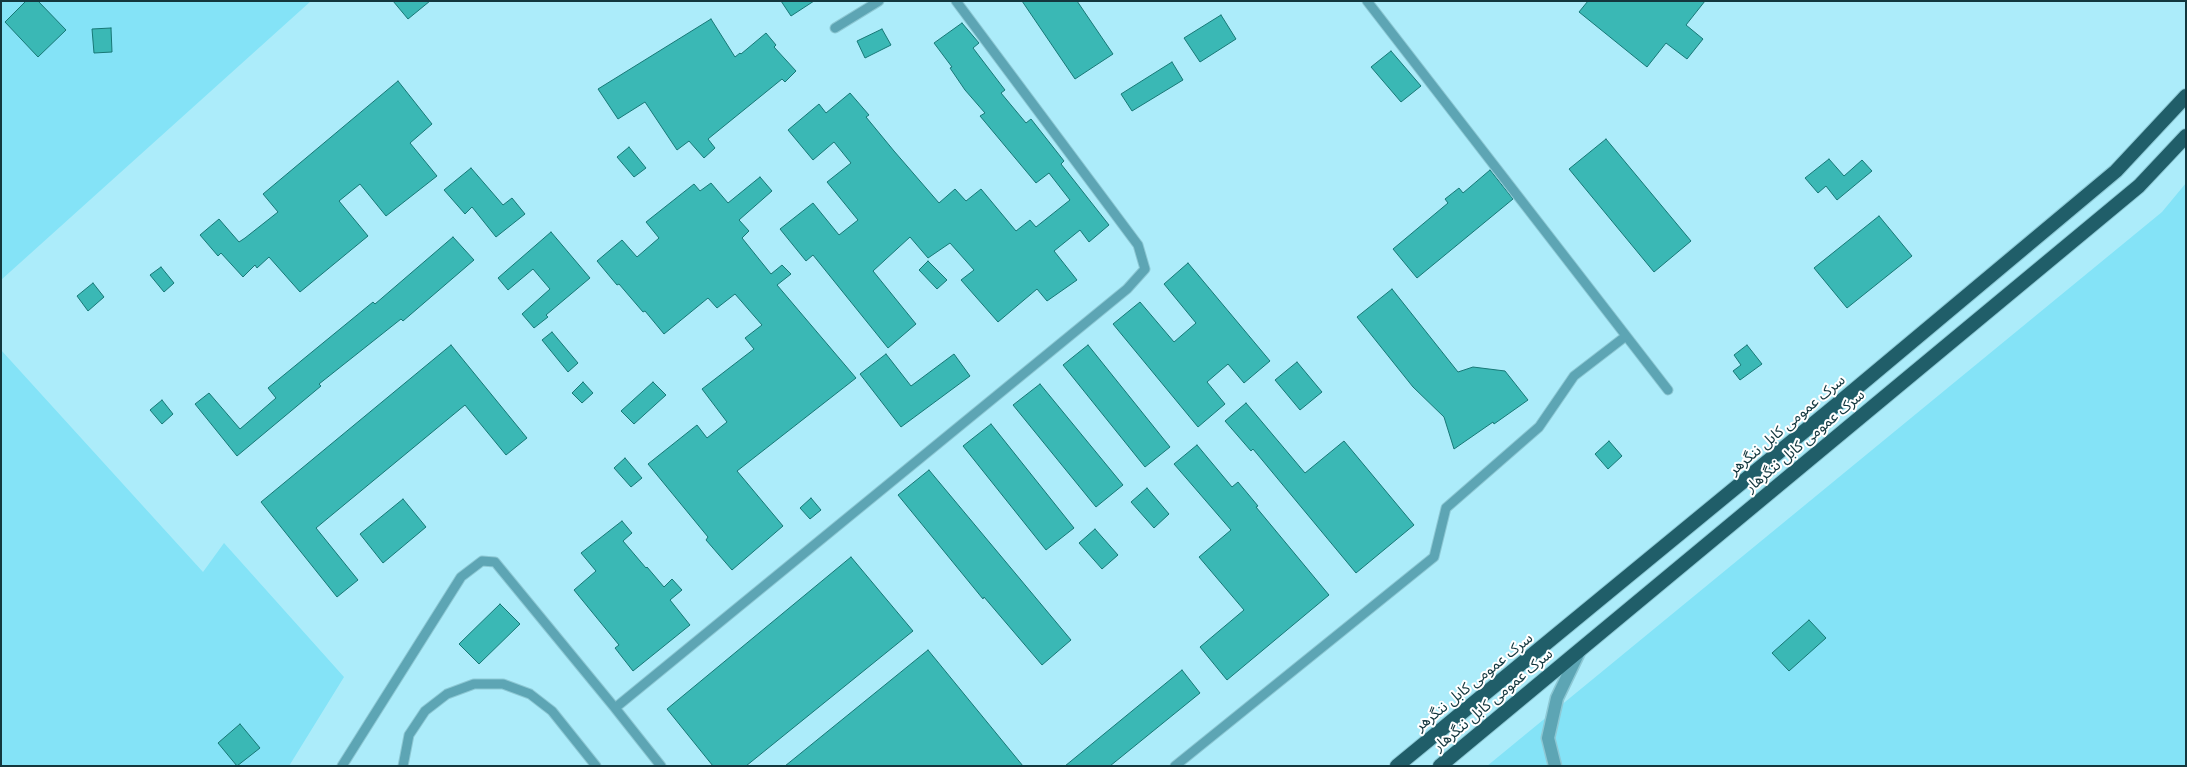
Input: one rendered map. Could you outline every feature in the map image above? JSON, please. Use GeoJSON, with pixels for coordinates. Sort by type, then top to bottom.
{"type":"FeatureCollection","features":[{"type":"Feature","properties":{"kind":"highway","name":"سرک عمومی کابل ننگرهر"},"geometry":{"type":"LineString","coordinates":[[1397,766],[1812,425],[2116,171],[2186,96]]}},
{"type":"Feature","properties":{"kind":"highway","name":"سرک عمومی کابل ننگرهار"},"geometry":{"type":"LineString","coordinates":[[1440,766],[1582,646],[2139,186],[2186,136]]}},
{"type":"Feature","properties":{"kind":"street"},"geometry":{"type":"LineString","coordinates":[[1555,766],[1548,738],[1557,698],[1582,646]]}},
{"type":"Feature","properties":{"kind":"lane"},"geometry":{"type":"LineString","coordinates":[[835,28],[879,1]]}},
{"type":"Feature","properties":{"kind":"lane"},"geometry":{"type":"LineString","coordinates":[[615,708],[1127,289],[1145,269],[1138,245],[956,1]]}},
{"type":"Feature","properties":{"kind":"lane"},"geometry":{"type":"LineString","coordinates":[[1379,1],[1370,4],[1668,390]]}},
{"type":"Feature","properties":{"kind":"lane"},"geometry":{"type":"LineString","coordinates":[[1175,766],[1434,557],[1446,508],[1539,427],[1574,376],[1626,336]]}},
{"type":"Feature","properties":{"kind":"lane"},"geometry":{"type":"LineString","coordinates":[[342,766],[461,577],[482,561],[495,562],[661,766]]}},
{"type":"Feature","properties":{"kind":"lane"},"geometry":{"type":"LineString","coordinates":[[402,766],[409,735],[425,711],[447,694],[474,684],[503,684],[530,694],[552,711],[596,766]]}},
{"type":"Feature","properties":{"kind":"shaded area"},"geometry":{"type":"Polygon","coordinates":[[[1,1],[311,1],[1,280],[1,1]]]}},
{"type":"Feature","properties":{"kind":"shaded area"},"geometry":{"type":"Polygon","coordinates":[[[2186,183],[2186,766],[1487,766],[2162,212],[2186,183]]]}},
{"type":"Feature","properties":{"kind":"shaded area"},"geometry":{"type":"Polygon","coordinates":[[[1,350],[203,572],[224,543],[344,677],[289,766],[1,766],[1,350]]]}},
{"type":"Feature","properties":{"kind":"building"},"geometry":{"type":"Polygon","coordinates":[[[26,1],[38,1],[66,30],[38,57],[5,22],[26,1]]]}},
{"type":"Feature","properties":{"kind":"building"},"geometry":{"type":"Polygon","coordinates":[[[393,1],[430,1],[408,19],[393,1]]]}},
{"type":"Feature","properties":{"kind":"building"},"geometry":{"type":"Polygon","coordinates":[[[781,1],[814,1],[791,16],[781,1]]]}},
{"type":"Feature","properties":{"kind":"building"},"geometry":{"type":"Polygon","coordinates":[[[1022,1],[1077,1],[1113,54],[1075,79],[1022,1]]]}},
{"type":"Feature","properties":{"kind":"building"},"geometry":{"type":"Polygon","coordinates":[[[1588,1],[1705,1],[1686,25],[1703,39],[1687,59],[1666,43],[1647,67],[1579,12],[1588,1]]]}},
{"type":"Feature","properties":{"kind":"building"},"geometry":{"type":"Polygon","coordinates":[[[1221,15],[1236,39],[1200,62],[1184,38],[1221,15]]]}},
{"type":"Feature","properties":{"kind":"building"},"geometry":{"type":"Polygon","coordinates":[[[711,19],[735,57],[766,33],[776,45],[774,47],[796,71],[785,82],[782,79],[708,139],[715,148],[704,158],[689,141],[677,150],[645,102],[618,119],[598,89],[711,19]]]}},
{"type":"Feature","properties":{"kind":"building"},"geometry":{"type":"Polygon","coordinates":[[[962,23],[979,43],[973,48],[1005,90],[1001,93],[1026,123],[1031,119],[1064,161],[1061,164],[1109,225],[1089,242],[1080,230],[1054,251],[1077,280],[1047,301],[1037,289],[998,322],[961,280],[974,270],[950,243],[928,258],[910,237],[873,271],[916,324],[888,348],[813,255],[806,261],[780,229],[813,203],[839,235],[858,220],[827,182],[851,163],[834,142],[813,160],[788,130],[819,104],[826,113],[850,93],[869,115],[866,117],[939,203],[955,189],[966,201],[981,189],[1016,231],[1030,220],[1036,227],[1070,200],[1049,173],[1036,183],[980,116],[985,113],[965,90],[950,68],[952,67],[934,43],[962,23]]]}},
{"type":"Feature","properties":{"kind":"building"},"geometry":{"type":"Polygon","coordinates":[[[111,28],[112,52],[94,53],[92,29],[111,28]]]}},
{"type":"Feature","properties":{"kind":"building"},"geometry":{"type":"Polygon","coordinates":[[[882,29],[891,45],[865,58],[857,41],[882,29]]]}},
{"type":"Feature","properties":{"kind":"building"},"geometry":{"type":"Polygon","coordinates":[[[1391,51],[1421,86],[1401,102],[1371,67],[1391,51]]]}},
{"type":"Feature","properties":{"kind":"building"},"geometry":{"type":"Polygon","coordinates":[[[1172,62],[1183,80],[1132,111],[1121,94],[1172,62]]]}},
{"type":"Feature","properties":{"kind":"building"},"geometry":{"type":"Polygon","coordinates":[[[398,81],[432,124],[410,143],[437,176],[386,216],[360,184],[339,201],[368,236],[300,292],[269,257],[257,268],[255,265],[243,277],[221,253],[218,256],[200,235],[219,219],[239,242],[245,238],[278,212],[263,194],[398,81]]]}},
{"type":"Feature","properties":{"kind":"building"},"geometry":{"type":"Polygon","coordinates":[[[1606,139],[1691,241],[1654,272],[1569,169],[1606,139]]]}},
{"type":"Feature","properties":{"kind":"building"},"geometry":{"type":"Polygon","coordinates":[[[629,147],[646,168],[634,177],[617,157],[629,147]]]}},
{"type":"Feature","properties":{"kind":"building"},"geometry":{"type":"Polygon","coordinates":[[[1829,159],[1844,176],[1862,160],[1872,171],[1837,200],[1826,186],[1818,193],[1805,178],[1829,159]]]}},
{"type":"Feature","properties":{"kind":"building"},"geometry":{"type":"Polygon","coordinates":[[[471,168],[503,205],[512,198],[525,214],[496,237],[472,207],[465,214],[444,190],[471,168]]]}},
{"type":"Feature","properties":{"kind":"building"},"geometry":{"type":"Polygon","coordinates":[[[1490,170],[1513,199],[1417,278],[1393,249],[1448,203],[1445,199],[1459,188],[1463,193],[1490,170]]]}},
{"type":"Feature","properties":{"kind":"building"},"geometry":{"type":"Polygon","coordinates":[[[760,177],[772,191],[739,220],[749,231],[742,238],[771,274],[782,265],[791,274],[777,285],[856,378],[737,471],[783,526],[732,570],[706,540],[708,537],[648,464],[697,425],[707,438],[727,422],[702,389],[754,349],[745,338],[762,325],[735,294],[717,308],[708,298],[664,334],[645,311],[643,312],[619,284],[617,285],[597,261],[622,240],[637,257],[659,238],[646,222],[694,184],[700,191],[711,183],[728,203],[760,177]]]}},
{"type":"Feature","properties":{"kind":"building"},"geometry":{"type":"Polygon","coordinates":[[[1879,216],[1912,256],[1847,308],[1814,268],[1879,216]]]}},
{"type":"Feature","properties":{"kind":"building"},"geometry":{"type":"Polygon","coordinates":[[[551,232],[590,278],[546,315],[548,317],[534,328],[522,314],[550,289],[533,269],[508,290],[498,278],[551,232]]]}},
{"type":"Feature","properties":{"kind":"building"},"geometry":{"type":"Polygon","coordinates":[[[453,237],[474,260],[403,321],[401,319],[319,384],[321,386],[237,456],[195,404],[209,393],[240,429],[276,398],[268,388],[373,302],[375,304],[453,237]]]}},
{"type":"Feature","properties":{"kind":"building"},"geometry":{"type":"Polygon","coordinates":[[[928,261],[947,280],[937,289],[919,270],[928,261]]]}},
{"type":"Feature","properties":{"kind":"building"},"geometry":{"type":"Polygon","coordinates":[[[1188,263],[1270,361],[1244,383],[1228,364],[1207,382],[1225,404],[1198,427],[1113,324],[1140,302],[1174,342],[1196,323],[1164,284],[1188,263]]]}},
{"type":"Feature","properties":{"kind":"building"},"geometry":{"type":"Polygon","coordinates":[[[161,267],[174,283],[164,292],[150,275],[161,267]]]}},
{"type":"Feature","properties":{"kind":"building"},"geometry":{"type":"Polygon","coordinates":[[[93,283],[104,297],[88,311],[77,296],[93,283]]]}},
{"type":"Feature","properties":{"kind":"building"},"geometry":{"type":"Polygon","coordinates":[[[1392,289],[1458,372],[1473,367],[1505,371],[1528,400],[1454,449],[1444,417],[1413,387],[1357,317],[1392,289]]]}},
{"type":"Feature","properties":{"kind":"building"},"geometry":{"type":"Polygon","coordinates":[[[552,332],[578,363],[568,372],[542,340],[552,332]]]}},
{"type":"Feature","properties":{"kind":"building"},"geometry":{"type":"Polygon","coordinates":[[[451,345],[527,438],[506,455],[465,405],[316,528],[358,580],[337,597],[261,502],[451,345]]]}},
{"type":"Feature","properties":{"kind":"building"},"geometry":{"type":"Polygon","coordinates":[[[1088,345],[1170,447],[1145,467],[1063,365],[1088,345]]]}},
{"type":"Feature","properties":{"kind":"building"},"geometry":{"type":"Polygon","coordinates":[[[1747,345],[1762,364],[1740,380],[1733,371],[1741,365],[1734,355],[1747,345]]]}},
{"type":"Feature","properties":{"kind":"building"},"geometry":{"type":"Polygon","coordinates":[[[886,354],[911,386],[954,354],[970,376],[901,427],[860,374],[886,354]]]}},
{"type":"Feature","properties":{"kind":"building"},"geometry":{"type":"Polygon","coordinates":[[[1297,362],[1322,392],[1300,410],[1275,380],[1297,362]]]}},
{"type":"Feature","properties":{"kind":"building"},"geometry":{"type":"Polygon","coordinates":[[[583,382],[593,393],[582,403],[572,393],[583,382]]]}},
{"type":"Feature","properties":{"kind":"building"},"geometry":{"type":"Polygon","coordinates":[[[653,382],[666,395],[634,424],[621,411],[653,382]]]}},
{"type":"Feature","properties":{"kind":"building"},"geometry":{"type":"Polygon","coordinates":[[[1040,384],[1123,485],[1096,507],[1013,405],[1040,384]]]}},
{"type":"Feature","properties":{"kind":"building"},"geometry":{"type":"Polygon","coordinates":[[[162,400],[173,414],[162,424],[150,410],[162,400]]]}},
{"type":"Feature","properties":{"kind":"building"},"geometry":{"type":"Polygon","coordinates":[[[1246,403],[1305,473],[1344,441],[1414,525],[1356,573],[1253,449],[1251,451],[1225,421],[1246,403]]]}},
{"type":"Feature","properties":{"kind":"building"},"geometry":{"type":"Polygon","coordinates":[[[991,424],[1074,528],[1046,550],[963,446],[991,424]]]}},
{"type":"Feature","properties":{"kind":"building"},"geometry":{"type":"Polygon","coordinates":[[[1609,441],[1622,456],[1608,469],[1595,454],[1609,441]]]}},
{"type":"Feature","properties":{"kind":"building"},"geometry":{"type":"Polygon","coordinates":[[[1197,445],[1232,487],[1238,482],[1258,506],[1256,507],[1329,595],[1227,680],[1200,647],[1244,610],[1199,557],[1231,530],[1174,464],[1197,445]]]}},
{"type":"Feature","properties":{"kind":"building"},"geometry":{"type":"Polygon","coordinates":[[[625,458],[642,478],[631,487],[614,468],[625,458]]]}},
{"type":"Feature","properties":{"kind":"building"},"geometry":{"type":"Polygon","coordinates":[[[929,470],[1071,640],[1042,665],[984,597],[983,599],[898,495],[929,470]]]}},
{"type":"Feature","properties":{"kind":"building"},"geometry":{"type":"Polygon","coordinates":[[[1147,488],[1169,514],[1154,528],[1131,502],[1147,488]]]}},
{"type":"Feature","properties":{"kind":"building"},"geometry":{"type":"Polygon","coordinates":[[[811,498],[821,510],[810,519],[800,508],[811,498]]]}},
{"type":"Feature","properties":{"kind":"building"},"geometry":{"type":"Polygon","coordinates":[[[403,499],[426,527],[383,563],[360,534],[403,499]]]}},
{"type":"Feature","properties":{"kind":"building"},"geometry":{"type":"Polygon","coordinates":[[[622,521],[632,533],[623,541],[646,568],[664,587],[672,579],[682,590],[670,600],[690,625],[633,671],[615,648],[619,645],[574,590],[596,571],[581,553],[622,521]]]}},
{"type":"Feature","properties":{"kind":"building"},"geometry":{"type":"Polygon","coordinates":[[[1095,529],[1118,555],[1102,569],[1079,543],[1095,529]]]}},
{"type":"Feature","properties":{"kind":"building"},"geometry":{"type":"Polygon","coordinates":[[[851,557],[913,631],[746,766],[713,766],[667,709],[851,557]]]}},
{"type":"Feature","properties":{"kind":"building"},"geometry":{"type":"Polygon","coordinates":[[[500,604],[520,624],[479,664],[459,644],[500,604]]]}},
{"type":"Feature","properties":{"kind":"building"},"geometry":{"type":"Polygon","coordinates":[[[1809,620],[1826,638],[1789,671],[1772,653],[1809,620]]]}},
{"type":"Feature","properties":{"kind":"building"},"geometry":{"type":"Polygon","coordinates":[[[928,650],[1023,766],[785,766],[928,650]]]}},
{"type":"Feature","properties":{"kind":"building"},"geometry":{"type":"Polygon","coordinates":[[[1182,670],[1200,693],[1110,766],[1065,766],[1182,670]]]}},
{"type":"Feature","properties":{"kind":"building"},"geometry":{"type":"Polygon","coordinates":[[[240,724],[260,748],[237,766],[218,743],[240,724]]]}}]}
